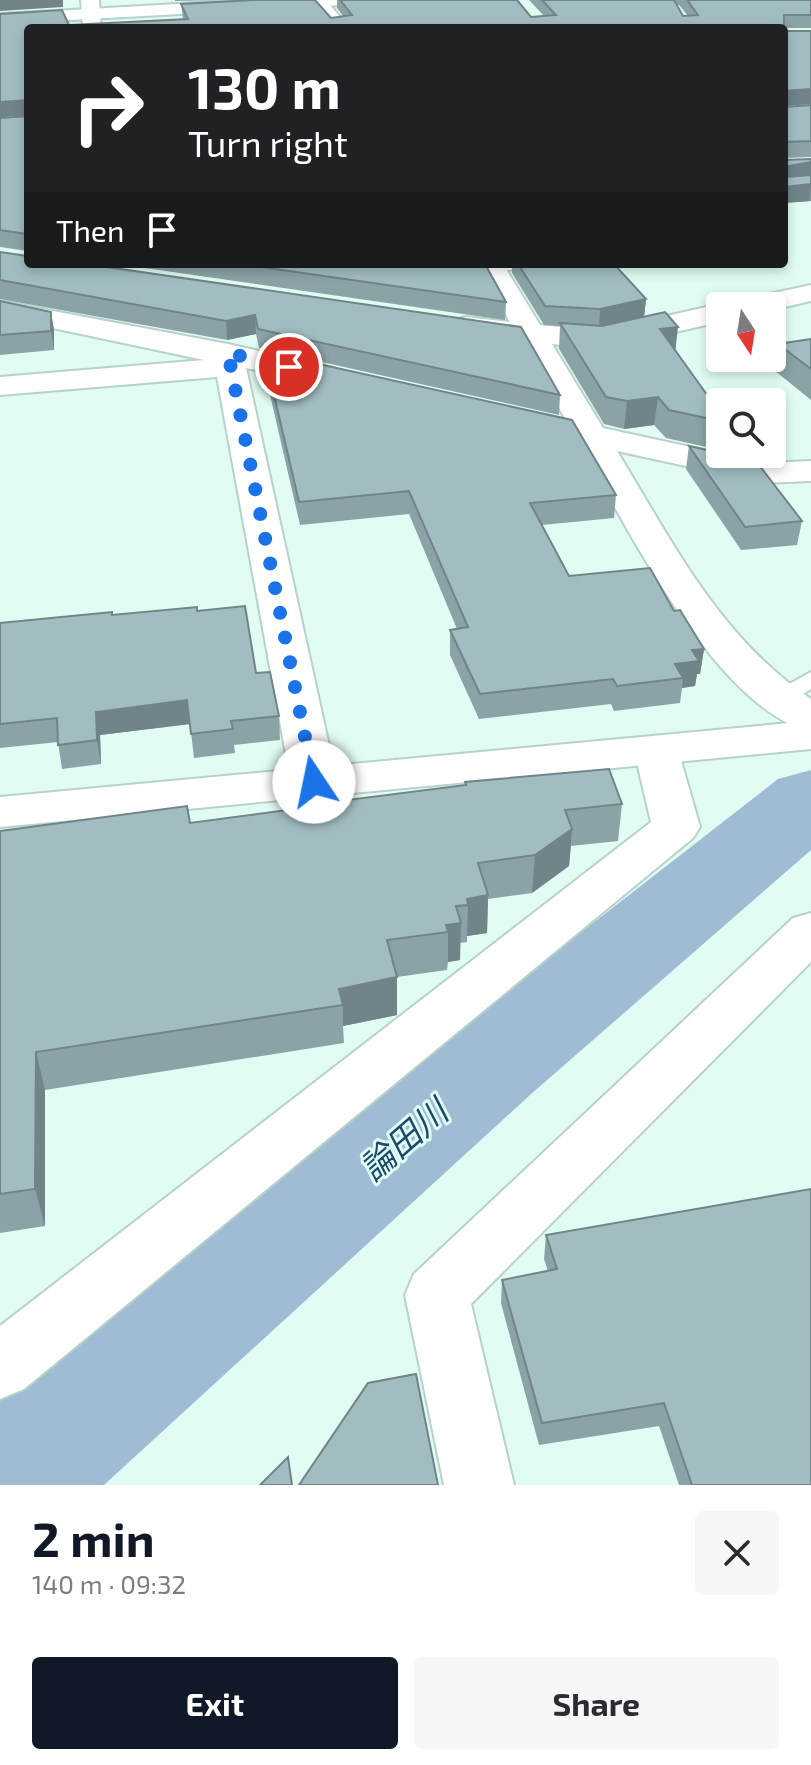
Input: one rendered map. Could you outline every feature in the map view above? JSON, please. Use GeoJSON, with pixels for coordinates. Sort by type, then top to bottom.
{"type":"FeatureCollection","features":[{"type":"Feature","properties":{"kind":"street"},"geometry":{"type":"LineString","coordinates":[[0,19],[83,11],[341,0]]}},
{"type":"Feature","properties":{"kind":"street"},"geometry":{"type":"LineString","coordinates":[[318,1],[337,24]]}},
{"type":"Feature","properties":{"kind":"street"},"geometry":{"type":"LineString","coordinates":[[493,268],[695,612],[766,688],[802,713]]}},
{"type":"Feature","properties":{"kind":"street"},"geometry":{"type":"LineString","coordinates":[[785,292],[805,284]]}},
{"type":"Feature","properties":{"kind":"street"},"geometry":{"type":"LineString","coordinates":[[0,309],[230,360],[350,381]]}},
{"type":"Feature","properties":{"kind":"street"},"geometry":{"type":"LineString","coordinates":[[443,323],[535,336],[599,340],[706,316]]}},
{"type":"Feature","properties":{"kind":"street"},"geometry":{"type":"LineString","coordinates":[[0,386],[230,360]]}},
{"type":"Feature","properties":{"kind":"street"},"geometry":{"type":"LineString","coordinates":[[230,360],[314,782]]}},
{"type":"Feature","properties":{"kind":"street"},"geometry":{"type":"LineString","coordinates":[[487,413],[764,473],[811,471]]}},
{"type":"Feature","properties":{"kind":"street"},"geometry":{"type":"LineString","coordinates":[[0,812],[656,750],[802,713]]}},
{"type":"Feature","properties":{"kind":"street"},"geometry":{"type":"LineString","coordinates":[[0,1367],[676,827],[656,750]]}},
{"type":"Feature","properties":{"kind":"street"},"geometry":{"type":"LineString","coordinates":[[479,1485],[437,1295],[811,931]]}},
{"type":"Feature","properties":{"kind":"building"},"geometry":{"type":"Polygon","coordinates":[[[253,0],[315,0],[331,18],[352,15],[340,0],[517,0],[531,17],[556,15],[542,0],[674,0],[683,16],[698,15],[687,0],[811,0],[811,15],[784,15],[784,24],[89,24],[188,19],[181,4],[253,0]]]}},
{"type":"Feature","properties":{"kind":"building"},"geometry":{"type":"Polygon","coordinates":[[[62,10],[69,24],[24,24],[24,100],[0,102],[0,14],[62,10]]]}},
{"type":"Feature","properties":{"kind":"building"},"geometry":{"type":"Polygon","coordinates":[[[788,31],[811,31],[811,89],[788,91],[788,31]]]}},
{"type":"Feature","properties":{"kind":"building"},"geometry":{"type":"Polygon","coordinates":[[[811,105],[811,141],[788,142],[788,107],[811,105]]]}},
{"type":"Feature","properties":{"kind":"building"},"geometry":{"type":"Polygon","coordinates":[[[24,116],[24,234],[0,230],[0,118],[24,116]]]}},
{"type":"Feature","properties":{"kind":"building"},"geometry":{"type":"Polygon","coordinates":[[[811,159],[811,162],[788,166],[788,160],[811,159]]]}},
{"type":"Feature","properties":{"kind":"building"},"geometry":{"type":"Polygon","coordinates":[[[811,175],[811,184],[788,187],[788,177],[811,175]]]}},
{"type":"Feature","properties":{"kind":"building"},"geometry":{"type":"Polygon","coordinates":[[[0,252],[24,255],[24,268],[114,268],[521,327],[560,395],[258,329],[255,315],[226,321],[0,280],[0,252]]]}},
{"type":"Feature","properties":{"kind":"building"},"geometry":{"type":"Polygon","coordinates":[[[268,268],[487,268],[506,302],[268,268]]]}},
{"type":"Feature","properties":{"kind":"building"},"geometry":{"type":"Polygon","coordinates":[[[521,268],[618,268],[646,299],[600,309],[545,306],[521,268]]]}},
{"type":"Feature","properties":{"kind":"building"},"geometry":{"type":"Polygon","coordinates":[[[0,301],[51,312],[51,331],[0,335],[0,301]]]}},
{"type":"Feature","properties":{"kind":"building"},"geometry":{"type":"Polygon","coordinates":[[[665,312],[678,327],[660,329],[706,393],[706,418],[669,410],[658,397],[627,401],[606,397],[560,323],[602,326],[665,312]]]}},
{"type":"Feature","properties":{"kind":"building"},"geometry":{"type":"Polygon","coordinates":[[[811,339],[811,369],[786,350],[786,343],[811,339]]]}},
{"type":"Feature","properties":{"kind":"building"},"geometry":{"type":"Polygon","coordinates":[[[264,352],[572,420],[616,495],[530,503],[569,576],[650,568],[674,611],[680,610],[704,649],[692,650],[699,661],[675,664],[683,678],[617,686],[613,679],[480,694],[450,630],[468,627],[409,491],[299,502],[264,352]]]}},
{"type":"Feature","properties":{"kind":"building"},"geometry":{"type":"Polygon","coordinates":[[[689,446],[706,450],[706,468],[761,468],[802,521],[745,527],[689,446]]]}},
{"type":"Feature","properties":{"kind":"building"},"geometry":{"type":"Polygon","coordinates":[[[245,606],[256,673],[270,672],[279,716],[231,721],[233,729],[191,734],[187,700],[96,712],[97,740],[58,745],[57,718],[0,724],[0,623],[112,612],[112,615],[245,606]]]}},
{"type":"Feature","properties":{"kind":"building"},"geometry":{"type":"Polygon","coordinates":[[[609,769],[622,804],[565,810],[572,829],[535,855],[478,863],[488,895],[467,899],[468,905],[456,906],[461,923],[446,925],[448,932],[387,940],[397,977],[339,989],[343,1005],[36,1052],[35,1189],[0,1194],[0,831],[187,806],[190,823],[302,808],[300,800],[347,794],[348,800],[466,785],[465,782],[609,769]]]}},
{"type":"Feature","properties":{"kind":"building"},"geometry":{"type":"Polygon","coordinates":[[[811,1189],[811,1485],[692,1485],[664,1403],[542,1423],[502,1280],[557,1269],[546,1235],[811,1189]]]}},
{"type":"Feature","properties":{"kind":"building"},"geometry":{"type":"Polygon","coordinates":[[[416,1374],[438,1485],[299,1485],[368,1383],[416,1374]]]}},
{"type":"Feature","properties":{"kind":"building"},"geometry":{"type":"Polygon","coordinates":[[[288,1457],[292,1485],[260,1485],[288,1457]]]}},
{"type":"Feature","properties":{"kind":"waterway","name":"論田川"},"geometry":{"type":"LineString","coordinates":[[0,1484],[491,1064],[811,800]]}},
{"type":"Feature","properties":{"kind":"route"},"geometry":{"type":"LineString","coordinates":[[289,367],[228,353],[314,782]]}}]}
